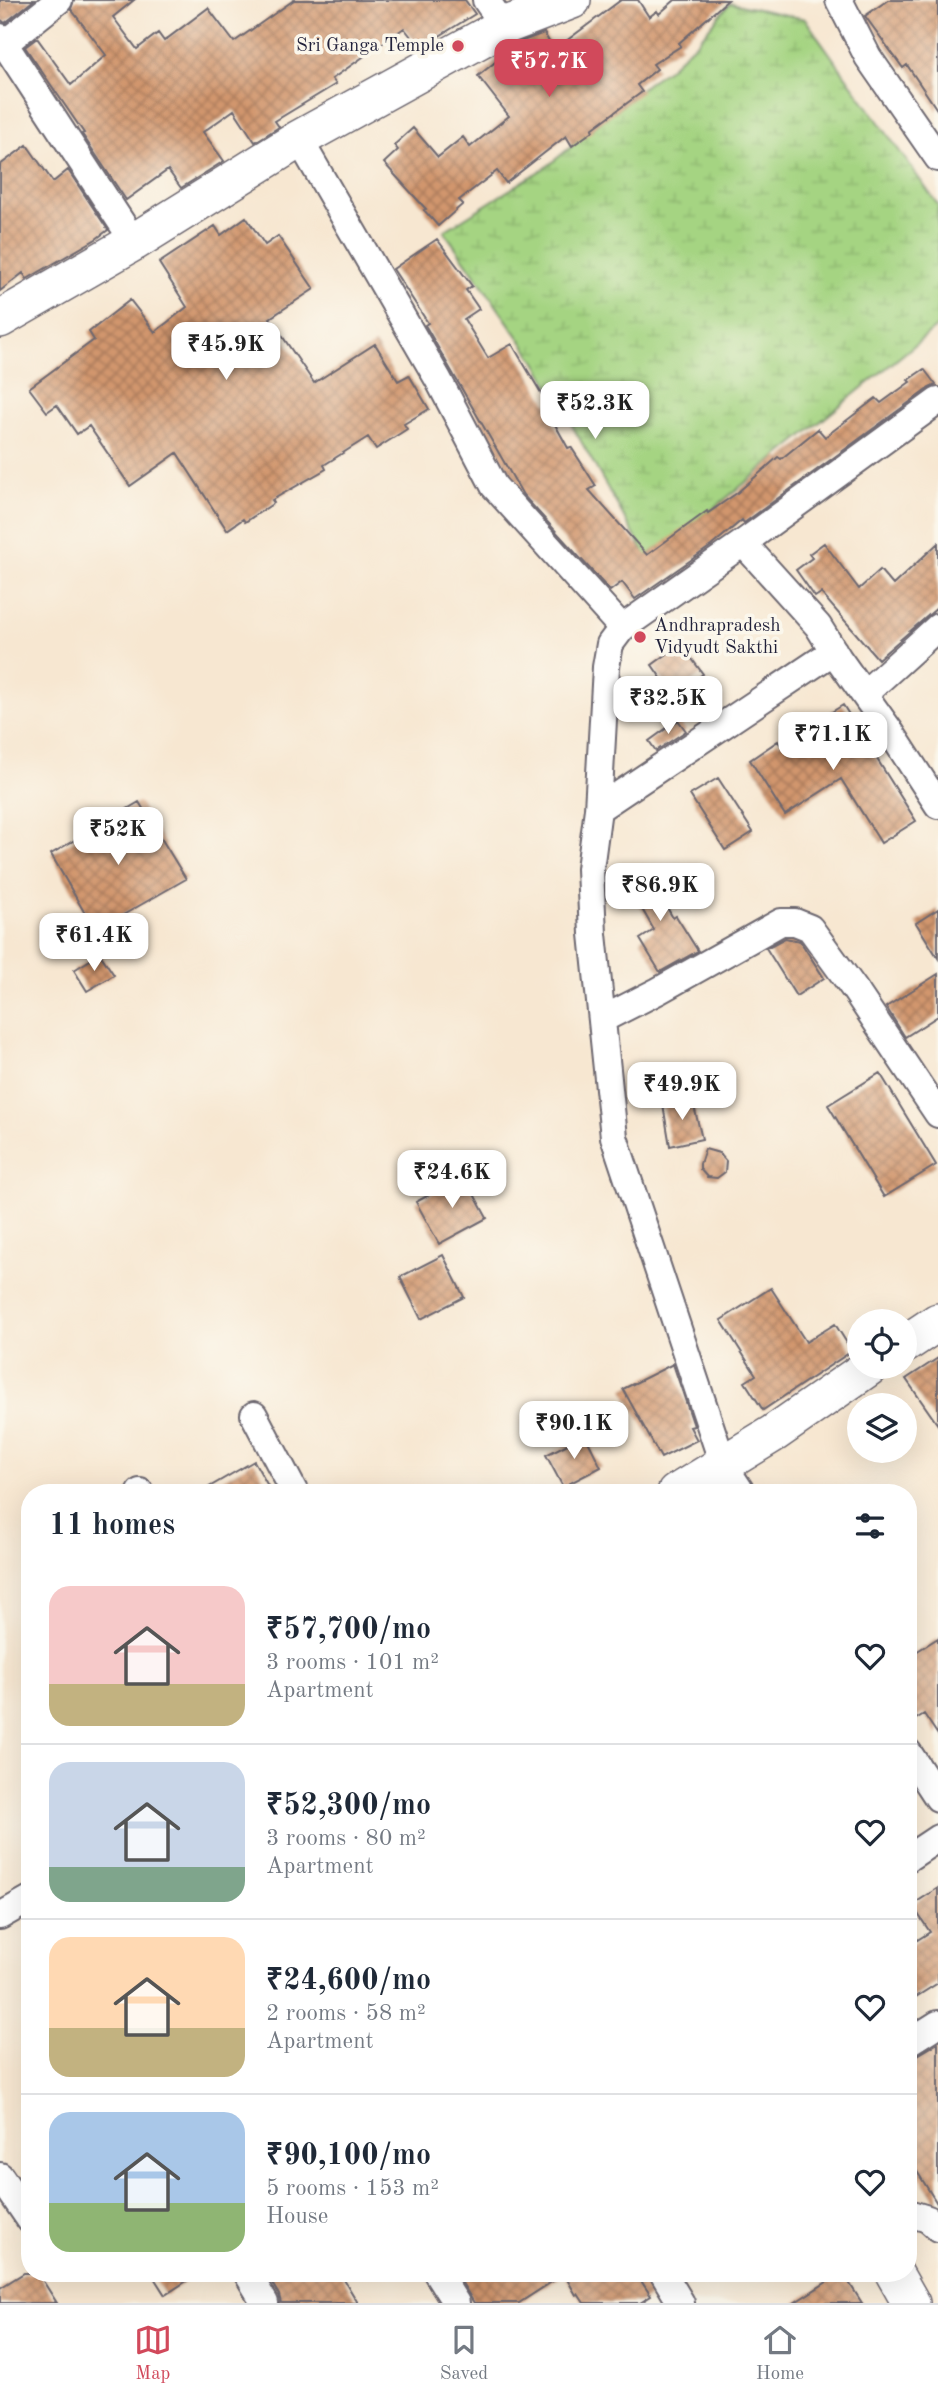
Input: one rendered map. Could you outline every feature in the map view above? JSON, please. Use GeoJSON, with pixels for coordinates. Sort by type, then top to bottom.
{"type":"FeatureCollection","features":[{"type":"Feature","properties":{"kind":"street"},"geometry":{"type":"LineString","coordinates":[[59,0],[1,42],[134,242]]}},
{"type":"Feature","properties":{"kind":"street"},"geometry":{"type":"LineString","coordinates":[[0,319],[134,242],[495,13],[572,0]]}},
{"type":"Feature","properties":{"kind":"street"},"geometry":{"type":"LineString","coordinates":[[839,0],[868,57],[938,158]]}},
{"type":"Feature","properties":{"kind":"street"},"geometry":{"type":"LineString","coordinates":[[299,139],[438,379],[494,486],[622,628]]}},
{"type":"Feature","properties":{"kind":"street"},"geometry":{"type":"LineString","coordinates":[[733,1478],[614,1137],[593,934],[590,869],[598,809],[606,667],[610,644],[622,628],[938,401]]}},
{"type":"Feature","properties":{"kind":"street"},"geometry":{"type":"LineString","coordinates":[[743,543],[818,626],[938,805]]}},
{"type":"Feature","properties":{"kind":"street"},"geometry":{"type":"LineString","coordinates":[[864,694],[938,627]]}},
{"type":"Feature","properties":{"kind":"street"},"geometry":{"type":"LineString","coordinates":[[598,809],[834,651]]}},
{"type":"Feature","properties":{"kind":"street"},"geometry":{"type":"LineString","coordinates":[[603,1019],[781,922],[795,922],[810,928],[938,1114]]}},
{"type":"Feature","properties":{"kind":"street"},"geometry":{"type":"LineString","coordinates":[[917,1336],[938,1322]]}},
{"type":"Feature","properties":{"kind":"street"},"geometry":{"type":"LineString","coordinates":[[710,1484],[733,1478],[774,1433],[852,1379]]}},
{"type":"Feature","properties":{"kind":"street"},"geometry":{"type":"LineString","coordinates":[[254,1415],[290,1484]]}},
{"type":"Feature","properties":{"kind":"street"},"geometry":{"type":"LineString","coordinates":[[917,1766],[938,1798]]}},
{"type":"Feature","properties":{"kind":"street"},"geometry":{"type":"LineString","coordinates":[[917,1852],[938,1838]]}},
{"type":"Feature","properties":{"kind":"street"},"geometry":{"type":"LineString","coordinates":[[917,2037],[938,2024]]}},
{"type":"Feature","properties":{"kind":"street"},"geometry":{"type":"LineString","coordinates":[[0,2176],[21,2207]]}},
{"type":"Feature","properties":{"kind":"street"},"geometry":{"type":"LineString","coordinates":[[917,2216],[928,2219],[938,2228]]}},
{"type":"Feature","properties":{"kind":"street"},"geometry":{"type":"LineString","coordinates":[[252,2282],[265,2303]]}},
{"type":"Feature","properties":{"kind":"street"},"geometry":{"type":"LineString","coordinates":[[443,2282],[456,2303]]}},
{"type":"Feature","properties":{"kind":"street"},"geometry":{"type":"LineString","coordinates":[[668,2282],[681,2303]]}},
{"type":"Feature","properties":{"kind":"street"},"geometry":{"type":"LineString","coordinates":[[899,2282],[911,2303]]}},
{"type":"Feature","properties":{"kind":"green space"},"geometry":{"type":"Polygon","coordinates":[[[730,3],[805,19],[938,205],[938,326],[649,561],[536,362],[444,231],[549,165],[668,69],[698,41],[730,3]]]}},
{"type":"Feature","properties":{"kind":"building"},"geometry":{"type":"Polygon","coordinates":[[[0,0],[34,0],[5,23],[0,19],[0,0]]]}},
{"type":"Feature","properties":{"kind":"building"},"geometry":{"type":"Polygon","coordinates":[[[74,0],[134,0],[113,17],[137,49],[158,33],[164,41],[208,8],[234,42],[294,0],[465,0],[475,14],[420,48],[404,28],[332,79],[336,84],[275,121],[279,127],[255,142],[234,110],[203,132],[224,161],[181,188],[168,170],[126,200],[25,47],[37,38],[71,85],[106,55],[71,9],[74,0]]]}},
{"type":"Feature","properties":{"kind":"building"},"geometry":{"type":"Polygon","coordinates":[[[621,0],[638,0],[649,17],[657,11],[659,14],[675,0],[728,0],[679,43],[681,46],[653,64],[657,69],[637,85],[642,92],[592,129],[593,131],[572,146],[566,136],[506,183],[497,171],[459,200],[463,204],[438,226],[384,163],[398,150],[394,145],[413,128],[438,157],[463,137],[470,147],[509,116],[478,76],[520,42],[544,33],[554,50],[621,0]]]}},
{"type":"Feature","properties":{"kind":"building"},"geometry":{"type":"Polygon","coordinates":[[[888,0],[938,0],[938,111],[907,65],[903,68],[865,16],[888,0]]]}},
{"type":"Feature","properties":{"kind":"building"},"geometry":{"type":"Polygon","coordinates":[[[27,145],[53,182],[68,170],[108,230],[27,279],[23,273],[0,291],[0,165],[27,145]]]}},
{"type":"Feature","properties":{"kind":"building"},"geometry":{"type":"Polygon","coordinates":[[[246,217],[265,245],[278,236],[314,289],[270,318],[314,383],[375,344],[398,381],[409,375],[429,409],[404,424],[407,429],[376,449],[368,437],[324,465],[326,469],[272,500],[274,503],[245,522],[243,519],[227,530],[177,453],[130,486],[89,426],[77,434],[57,405],[47,412],[29,388],[94,340],[89,332],[130,300],[155,332],[187,307],[159,263],[215,226],[221,235],[246,217]]]}},
{"type":"Feature","properties":{"kind":"building"},"geometry":{"type":"Polygon","coordinates":[[[437,239],[472,286],[466,290],[479,309],[464,319],[488,358],[512,344],[550,408],[547,410],[568,448],[571,447],[596,486],[589,490],[647,555],[707,511],[708,513],[737,493],[778,457],[781,459],[818,429],[825,437],[876,398],[881,403],[924,369],[936,385],[744,523],[742,520],[711,546],[635,599],[622,582],[610,591],[523,495],[425,325],[428,323],[393,269],[437,239]]]}},
{"type":"Feature","properties":{"kind":"building"},"geometry":{"type":"Polygon","coordinates":[[[824,543],[859,589],[880,570],[893,585],[938,543],[938,607],[878,659],[821,593],[815,597],[796,570],[812,558],[809,554],[824,543]]]}},
{"type":"Feature","properties":{"kind":"building"},"geometry":{"type":"Polygon","coordinates":[[[681,644],[703,674],[673,695],[652,665],[681,644]]]}},
{"type":"Feature","properties":{"kind":"building"},"geometry":{"type":"Polygon","coordinates":[[[843,705],[916,821],[881,843],[841,779],[785,815],[750,760],[778,741],[780,744],[843,705]]]}},
{"type":"Feature","properties":{"kind":"building"},"geometry":{"type":"Polygon","coordinates":[[[678,720],[686,731],[656,751],[649,741],[678,720]]]}},
{"type":"Feature","properties":{"kind":"building"},"geometry":{"type":"Polygon","coordinates":[[[718,778],[753,832],[725,850],[690,795],[718,778]]]}},
{"type":"Feature","properties":{"kind":"building"},"geometry":{"type":"Polygon","coordinates":[[[139,802],[186,879],[95,931],[51,854],[139,802]]]}},
{"type":"Feature","properties":{"kind":"building"},"geometry":{"type":"Polygon","coordinates":[[[643,865],[673,918],[676,916],[698,951],[660,972],[640,939],[654,930],[623,876],[643,865]]]}},
{"type":"Feature","properties":{"kind":"building"},"geometry":{"type":"Polygon","coordinates":[[[938,909],[938,958],[916,923],[938,909]]]}},
{"type":"Feature","properties":{"kind":"building"},"geometry":{"type":"Polygon","coordinates":[[[785,938],[800,941],[824,978],[796,996],[766,948],[785,938]]]}},
{"type":"Feature","properties":{"kind":"building"},"geometry":{"type":"Polygon","coordinates":[[[100,954],[114,975],[87,991],[74,970],[100,954]]]}},
{"type":"Feature","properties":{"kind":"building"},"geometry":{"type":"Polygon","coordinates":[[[938,974],[938,1016],[905,1037],[886,1007],[938,974]]]}},
{"type":"Feature","properties":{"kind":"building"},"geometry":{"type":"Polygon","coordinates":[[[880,1073],[936,1165],[884,1197],[828,1105],[880,1073]]]}},
{"type":"Feature","properties":{"kind":"building"},"geometry":{"type":"Polygon","coordinates":[[[692,1098],[702,1139],[670,1146],[663,1105],[692,1098]]]}},
{"type":"Feature","properties":{"kind":"building"},"geometry":{"type":"Polygon","coordinates":[[[705,1149],[719,1153],[726,1161],[725,1172],[717,1178],[707,1177],[700,1169],[705,1149]]]}},
{"type":"Feature","properties":{"kind":"building"},"geometry":{"type":"Polygon","coordinates":[[[464,1176],[487,1218],[439,1244],[416,1202],[464,1176]]]}},
{"type":"Feature","properties":{"kind":"building"},"geometry":{"type":"Polygon","coordinates":[[[443,1255],[464,1297],[421,1319],[400,1277],[443,1255]]]}},
{"type":"Feature","properties":{"kind":"building"},"geometry":{"type":"Polygon","coordinates":[[[771,1288],[806,1342],[835,1324],[847,1343],[847,1354],[763,1410],[745,1382],[756,1375],[721,1320],[771,1288]]]}},
{"type":"Feature","properties":{"kind":"building"},"geometry":{"type":"Polygon","coordinates":[[[938,1358],[938,1425],[906,1379],[917,1379],[917,1372],[938,1358]]]}},
{"type":"Feature","properties":{"kind":"building"},"geometry":{"type":"Polygon","coordinates":[[[673,1364],[694,1426],[690,1427],[697,1440],[661,1458],[623,1389],[673,1364]]]}},
{"type":"Feature","properties":{"kind":"building"},"geometry":{"type":"Polygon","coordinates":[[[585,1435],[601,1467],[569,1484],[561,1484],[546,1455],[585,1435]]]}},
{"type":"Feature","properties":{"kind":"building"},"geometry":{"type":"Polygon","coordinates":[[[254,1461],[267,1484],[214,1484],[254,1461]]]}},
{"type":"Feature","properties":{"kind":"building"},"geometry":{"type":"Polygon","coordinates":[[[938,1638],[938,1735],[924,1714],[917,1718],[917,1651],[938,1638]]]}},
{"type":"Feature","properties":{"kind":"building"},"geometry":{"type":"Polygon","coordinates":[[[938,1888],[938,1983],[917,1996],[917,1940],[930,1932],[917,1912],[917,1902],[938,1888]]]}},
{"type":"Feature","properties":{"kind":"building"},"geometry":{"type":"Polygon","coordinates":[[[938,2043],[938,2205],[917,2171],[917,2055],[938,2043]]]}},
{"type":"Feature","properties":{"kind":"building"},"geometry":{"type":"Polygon","coordinates":[[[21,2275],[21,2282],[44,2282],[57,2303],[0,2303],[0,2288],[21,2275]]]}},
{"type":"Feature","properties":{"kind":"building"},"geometry":{"type":"Polygon","coordinates":[[[157,2282],[185,2282],[165,2295],[157,2282]]]}},
{"type":"Feature","properties":{"kind":"building"},"geometry":{"type":"Polygon","coordinates":[[[271,2282],[345,2282],[358,2303],[281,2303],[271,2282]]]}},
{"type":"Feature","properties":{"kind":"building"},"geometry":{"type":"Polygon","coordinates":[[[461,2282],[552,2282],[519,2303],[474,2303],[461,2282]]]}},
{"type":"Feature","properties":{"kind":"building"},"geometry":{"type":"Polygon","coordinates":[[[569,2282],[642,2282],[651,2296],[640,2303],[584,2303],[578,2294],[576,2295],[569,2282]]]}},
{"type":"Feature","properties":{"kind":"building"},"geometry":{"type":"Polygon","coordinates":[[[827,2282],[849,2282],[862,2303],[794,2303],[827,2282]]]}},
{"type":"Feature","properties":{"kind":"place","name":"Sri Ganga Temple"},"geometry":{"type":"Point","coordinates":[458,46]}},
{"type":"Feature","properties":{"kind":"place","name":"Andhrapradesh Vidyudt Sakthi"},"geometry":{"type":"Point","coordinates":[640,637]}}]}
